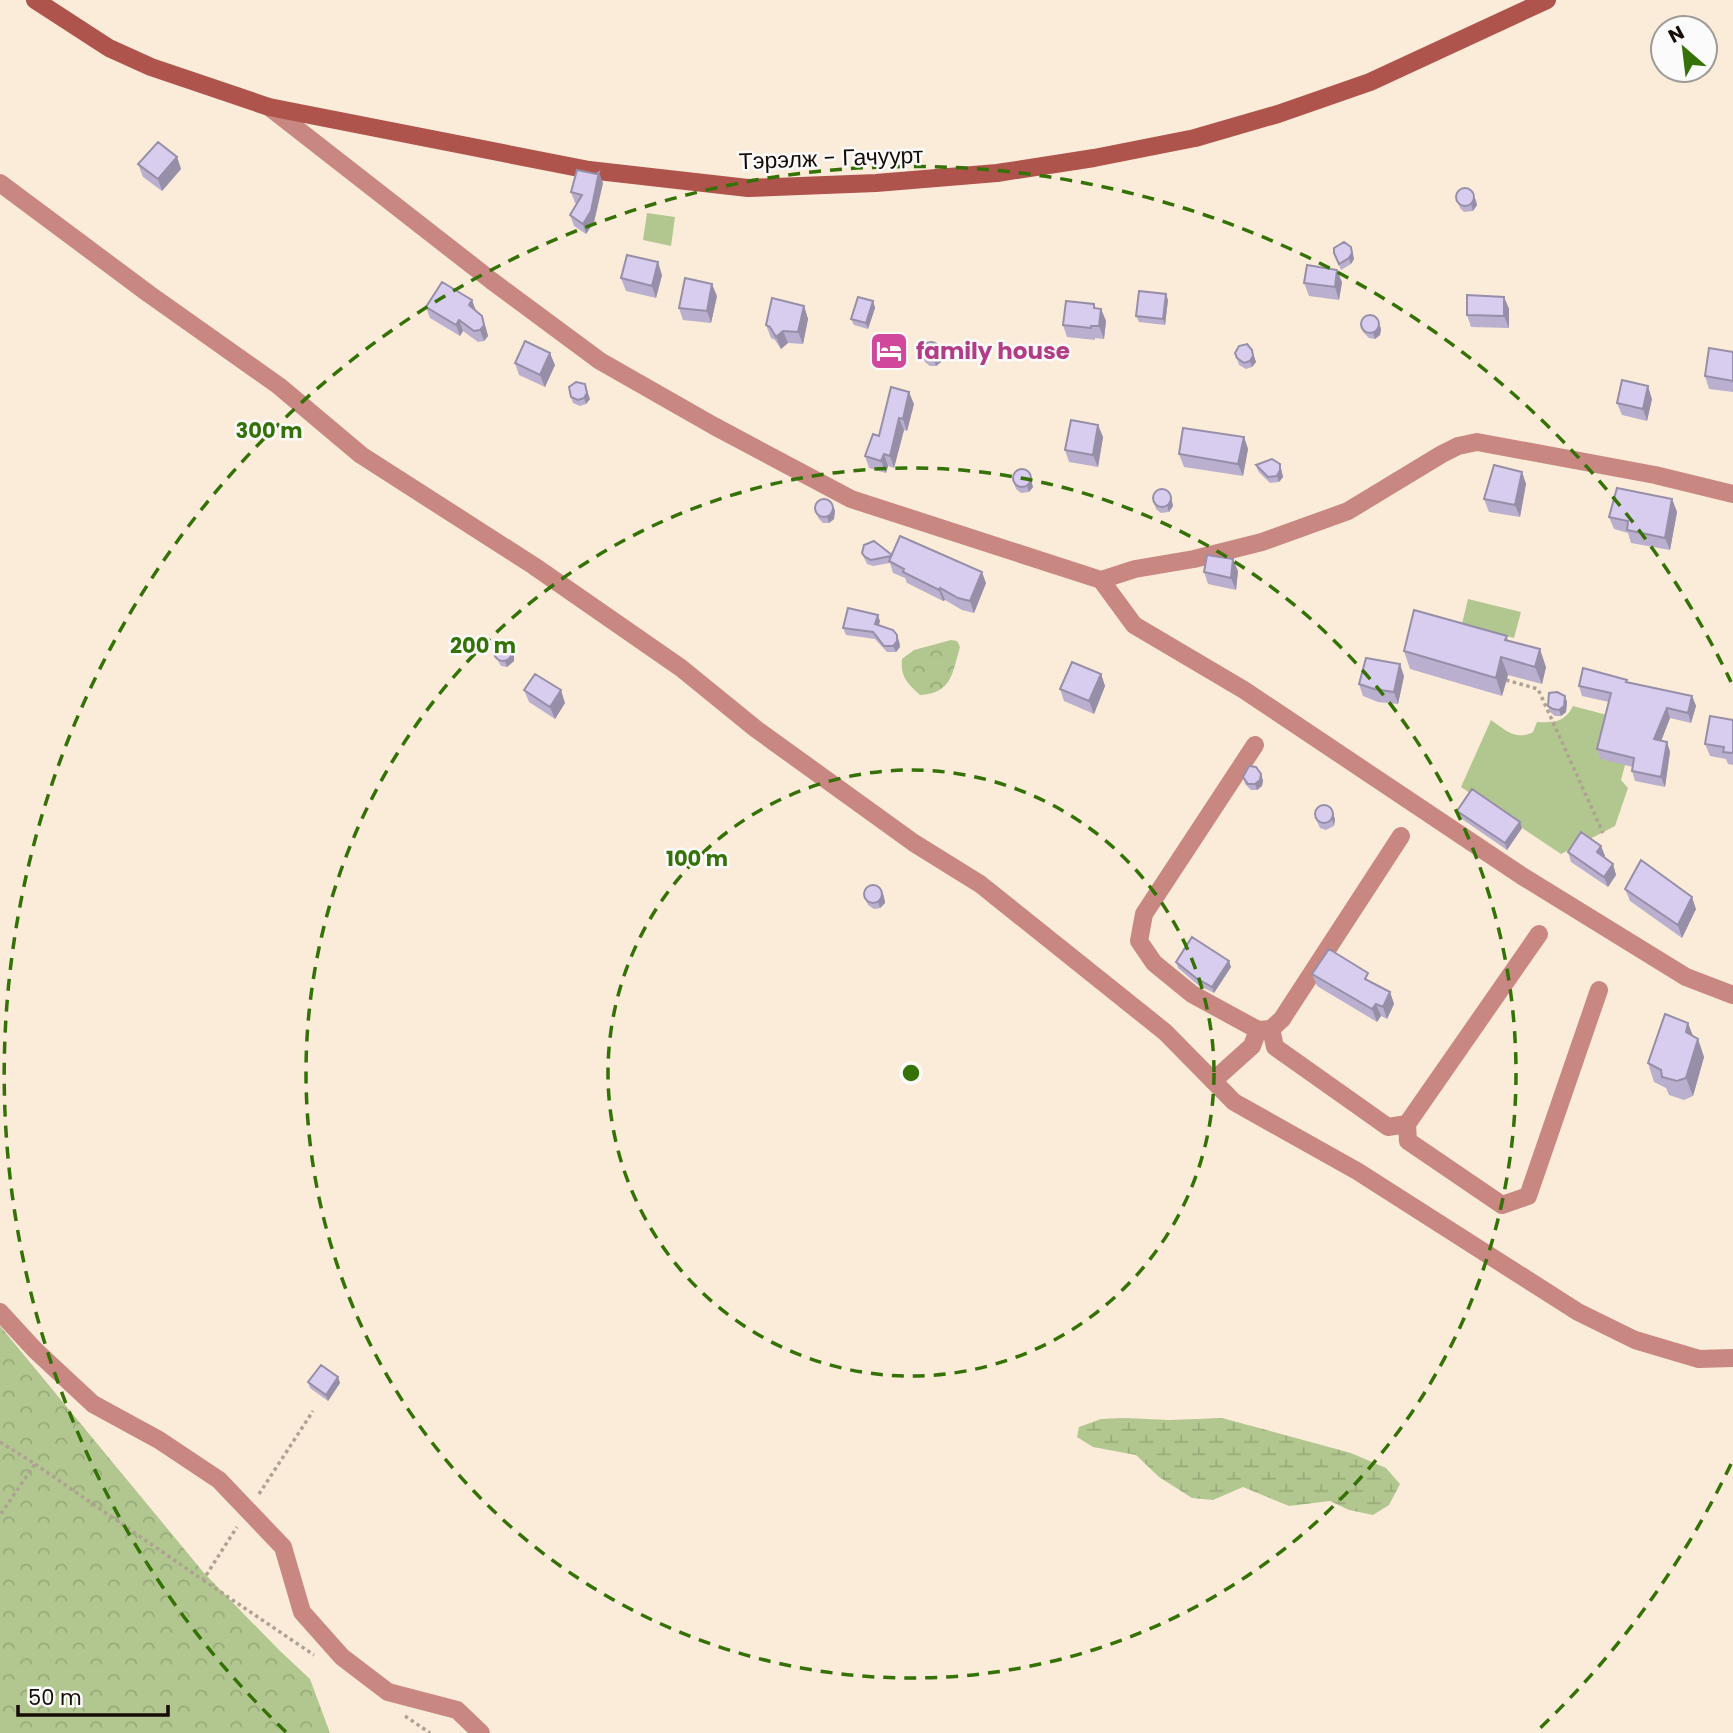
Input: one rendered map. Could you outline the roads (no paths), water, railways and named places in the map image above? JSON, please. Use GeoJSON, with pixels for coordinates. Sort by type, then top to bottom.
{"type":"FeatureCollection","features":[{"type":"Feature","properties":{"kind":"main road","name":"Тэрэлж - Гачуурт"},"geometry":{"type":"LineString","coordinates":[[35,0],[109,48],[151,67],[269,107],[589,170],[748,188],[876,184],[997,173],[1094,158],[1195,138],[1278,114],[1370,82],[1547,0]]}},
{"type":"Feature","properties":{"kind":"street"},"geometry":{"type":"LineString","coordinates":[[269,107],[492,281],[600,361],[851,499],[1101,580],[1135,625],[1244,690],[1521,876],[1686,976],[1733,995]]}},
{"type":"Feature","properties":{"kind":"street"},"geometry":{"type":"LineString","coordinates":[[0,183],[279,386],[361,454],[534,566],[681,668],[756,729],[914,843],[980,884],[1165,1032],[1234,1102],[1357,1171],[1578,1312],[1648,1344],[1699,1359],[1733,1359]]}},
{"type":"Feature","properties":{"kind":"street"},"geometry":{"type":"LineString","coordinates":[[1101,580],[1135,569],[1194,559],[1262,542],[1348,510],[1442,454],[1458,446],[1477,442],[1655,475],[1733,494]]}},
{"type":"Feature","properties":{"kind":"street"},"geometry":{"type":"LineString","coordinates":[[1255,745],[1144,914],[1139,941],[1154,964],[1192,995],[1265,1030],[1275,1047],[1388,1126],[1407,1124]]}},
{"type":"Feature","properties":{"kind":"street"},"geometry":{"type":"LineString","coordinates":[[1213,1081],[1252,1046],[1265,1030],[1282,1019],[1401,836]]}},
{"type":"Feature","properties":{"kind":"street"},"geometry":{"type":"LineString","coordinates":[[1539,934],[1407,1124],[1408,1141],[1502,1205],[1528,1196],[1599,990]]}},
{"type":"Feature","properties":{"kind":"street"},"geometry":{"type":"LineString","coordinates":[[0,1312],[35,1350],[93,1404],[159,1440],[219,1480],[283,1547],[302,1612],[342,1657],[388,1692],[457,1710],[481,1733]]}},
{"type":"Feature","properties":{"kind":"place","name":"family house"},"geometry":{"type":"Point","coordinates":[889,351]}}]}
